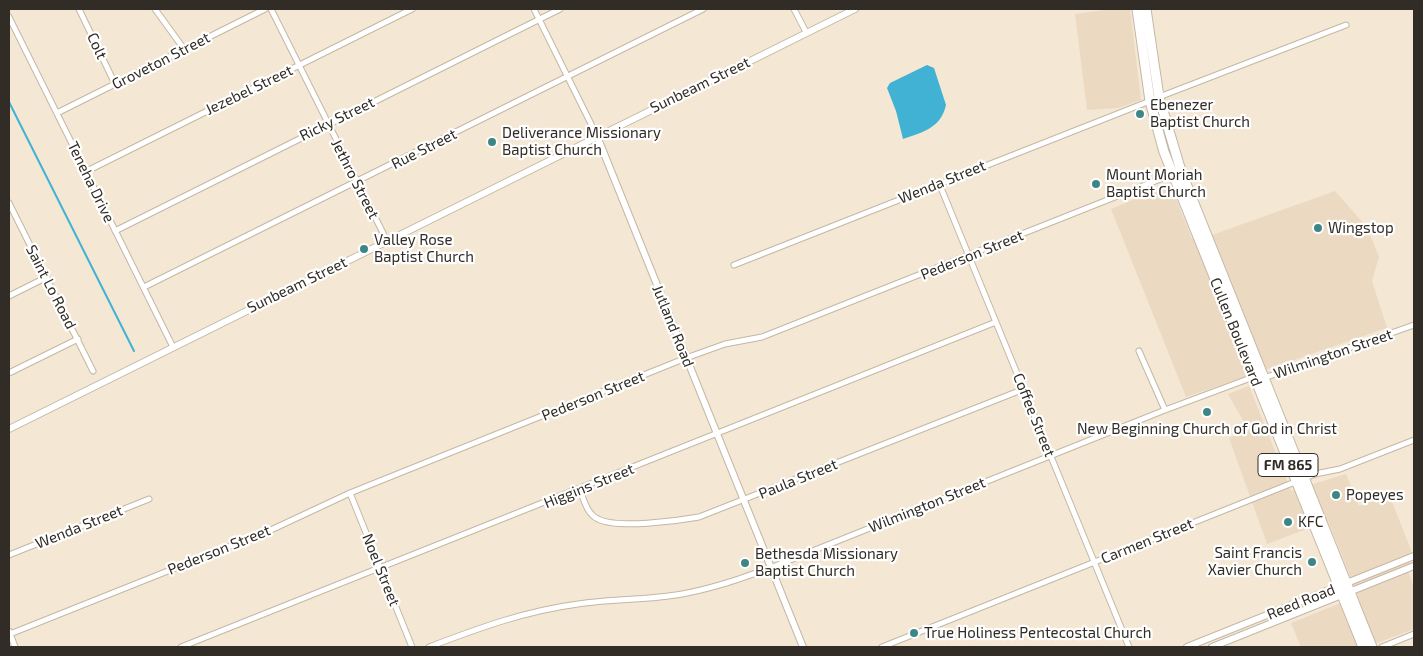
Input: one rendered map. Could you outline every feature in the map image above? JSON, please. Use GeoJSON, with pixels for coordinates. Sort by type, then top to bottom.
{"type":"FeatureCollection","features":[{"type":"Feature","properties":{"kind":"main road","name":"Cullen Boulevard"},"geometry":{"type":"LineString","coordinates":[[1146,9],[1159,97],[1177,173],[1205,232],[1253,376],[1296,482],[1372,647]]}},
{"type":"Feature","properties":{"kind":"main road","name":"Cullen Boulevard"},"geometry":{"type":"LineString","coordinates":[[1138,13],[1150,100],[1177,173],[1199,241],[1265,378],[1305,478],[1362,647]]}},
{"type":"Feature","properties":{"kind":"main road"},"geometry":{"type":"LineString","coordinates":[[1138,13],[1143,19],[1147,41],[1152,48]]}},
{"type":"Feature","properties":{"kind":"main road"},"geometry":{"type":"LineString","coordinates":[[1199,241],[1205,232]]}},
{"type":"Feature","properties":{"kind":"street","name":"Colt"},"geometry":{"type":"LineString","coordinates":[[79,9],[115,84]]}},
{"type":"Feature","properties":{"kind":"street"},"geometry":{"type":"LineString","coordinates":[[155,9],[184,49]]}},
{"type":"Feature","properties":{"kind":"street","name":"Groveton Street"},"geometry":{"type":"LineString","coordinates":[[57,113],[265,9]]}},
{"type":"Feature","properties":{"kind":"street","name":"Jethro Street"},"geometry":{"type":"LineString","coordinates":[[271,9],[387,241]]}},
{"type":"Feature","properties":{"kind":"street","name":"Jezebel Street"},"geometry":{"type":"LineString","coordinates":[[85,172],[412,9]]}},
{"type":"Feature","properties":{"kind":"street","name":"Jutland Road"},"geometry":{"type":"LineString","coordinates":[[534,9],[566,77],[597,136],[803,647]]}},
{"type":"Feature","properties":{"kind":"street","name":"Ricky Street"},"geometry":{"type":"LineString","coordinates":[[115,230],[560,9]]}},
{"type":"Feature","properties":{"kind":"street","name":"Rue Street"},"geometry":{"type":"LineString","coordinates":[[144,287],[703,9]]}},
{"type":"Feature","properties":{"kind":"street"},"geometry":{"type":"LineString","coordinates":[[794,9],[806,32]]}},
{"type":"Feature","properties":{"kind":"street","name":"Sunbeam Street"},"geometry":{"type":"LineString","coordinates":[[9,429],[855,9]]}},
{"type":"Feature","properties":{"kind":"street","name":"Teneha Drive"},"geometry":{"type":"LineString","coordinates":[[9,17],[173,347]]}},
{"type":"Feature","properties":{"kind":"street"},"geometry":{"type":"LineString","coordinates":[[1159,97],[1346,25]]}},
{"type":"Feature","properties":{"kind":"street","name":"Wenda Street"},"geometry":{"type":"LineString","coordinates":[[734,265],[1150,100]]}},
{"type":"Feature","properties":{"kind":"street","name":"Pederson Street"},"geometry":{"type":"LineString","coordinates":[[9,632],[273,528],[350,493],[686,358],[726,344],[762,337],[1177,173]]}},
{"type":"Feature","properties":{"kind":"street","name":"Coffee Street"},"geometry":{"type":"LineString","coordinates":[[939,183],[1129,647]]}},
{"type":"Feature","properties":{"kind":"street","name":"Saint Lo Road"},"geometry":{"type":"LineString","coordinates":[[9,203],[11,214],[47,277],[94,371]]}},
{"type":"Feature","properties":{"kind":"street"},"geometry":{"type":"LineString","coordinates":[[9,296],[47,277]]}},
{"type":"Feature","properties":{"kind":"street","name":"Higgins Street"},"geometry":{"type":"LineString","coordinates":[[181,647],[580,490],[996,322]]}},
{"type":"Feature","properties":{"kind":"street","name":"Wilmington Street"},"geometry":{"type":"LineString","coordinates":[[429,647],[504,619],[578,603],[676,595],[716,587],[770,568],[1253,376],[1265,378],[1414,325]]}},
{"type":"Feature","properties":{"kind":"street"},"geometry":{"type":"LineString","coordinates":[[9,374],[78,339]]}},
{"type":"Feature","properties":{"kind":"street"},"geometry":{"type":"LineString","coordinates":[[1139,351],[1165,410]]}},
{"type":"Feature","properties":{"kind":"street","name":"Paula Street"},"geometry":{"type":"LineString","coordinates":[[580,490],[587,508],[596,519],[610,523],[671,522],[699,517],[744,501],[1024,389]]}},
{"type":"Feature","properties":{"kind":"street","name":"Carmen Street"},"geometry":{"type":"LineString","coordinates":[[882,647],[1305,478],[1340,469],[1414,440]]}},
{"type":"Feature","properties":{"kind":"street","name":"Noel Street"},"geometry":{"type":"LineString","coordinates":[[350,493],[412,647]]}},
{"type":"Feature","properties":{"kind":"street","name":"Wenda Street"},"geometry":{"type":"LineString","coordinates":[[9,555],[149,499]]}},
{"type":"Feature","properties":{"kind":"street","name":"Reed Road"},"geometry":{"type":"LineString","coordinates":[[1212,647],[1260,628],[1414,556]]}},
{"type":"Feature","properties":{"kind":"street","name":"Reed Road"},"geometry":{"type":"LineString","coordinates":[[1187,647],[1257,619],[1414,566]]}},
{"type":"Feature","properties":{"kind":"street"},"geometry":{"type":"LineString","coordinates":[[1257,619],[1260,628]]}},
{"type":"Feature","properties":{"kind":"street"},"geometry":{"type":"LineString","coordinates":[[9,632],[15,647]]}},
{"type":"Feature","properties":{"kind":"street"},"geometry":{"type":"LineString","coordinates":[[1382,647],[1414,634]]}},
{"type":"Feature","properties":{"kind":"shaded area"},"geometry":{"type":"Polygon","coordinates":[[[1112,9],[1130,9],[1141,100],[1118,108],[1087,110],[1075,14],[1112,9]]]}},
{"type":"Feature","properties":{"kind":"shaded area"},"geometry":{"type":"Polygon","coordinates":[[[1170,184],[1192,239],[1212,235],[1335,191],[1367,227],[1379,257],[1372,281],[1387,328],[1186,397],[1111,209],[1170,184]]]}},
{"type":"Feature","properties":{"kind":"shaded area"},"geometry":{"type":"Polygon","coordinates":[[[1249,386],[1291,491],[1346,474],[1359,506],[1389,494],[1411,550],[1409,574],[1414,587],[1414,629],[1366,647],[1301,647],[1291,623],[1358,596],[1328,521],[1267,544],[1229,438],[1249,431],[1228,394],[1249,386]]]}},
{"type":"Feature","properties":{"kind":"water"},"geometry":{"type":"Polygon","coordinates":[[[927,65],[934,68],[946,105],[944,113],[930,128],[903,139],[896,111],[887,88],[890,83],[927,65]]]}},
{"type":"Feature","properties":{"kind":"waterway"},"geometry":{"type":"LineString","coordinates":[[9,102],[134,351]]}},
{"type":"Feature","properties":{"kind":"place","name":"Ebenezer Baptist Church"},"geometry":{"type":"Point","coordinates":[1140,114]}},
{"type":"Feature","properties":{"kind":"place","name":"Deliverance Missionary Baptist Church"},"geometry":{"type":"Point","coordinates":[492,142]}},
{"type":"Feature","properties":{"kind":"place","name":"Mount Moriah Baptist Church"},"geometry":{"type":"Point","coordinates":[1096,184]}},
{"type":"Feature","properties":{"kind":"place","name":"Wingstop"},"geometry":{"type":"Point","coordinates":[1318,228]}},
{"type":"Feature","properties":{"kind":"place","name":"Valley Rose Baptist Church"},"geometry":{"type":"Point","coordinates":[364,249]}},
{"type":"Feature","properties":{"kind":"place","name":"New Beginning Church of God in Christ"},"geometry":{"type":"Point","coordinates":[1207,412]}},
{"type":"Feature","properties":{"kind":"place","name":"Popeyes"},"geometry":{"type":"Point","coordinates":[1336,495]}},
{"type":"Feature","properties":{"kind":"place","name":"KFC"},"geometry":{"type":"Point","coordinates":[1288,522]}},
{"type":"Feature","properties":{"kind":"place","name":"Saint Francis Xavier Church"},"geometry":{"type":"Point","coordinates":[1312,562]}},
{"type":"Feature","properties":{"kind":"place","name":"Bethesda Missionary Baptist Church"},"geometry":{"type":"Point","coordinates":[745,563]}},
{"type":"Feature","properties":{"kind":"place","name":"True Holiness Pentecostal Church"},"geometry":{"type":"Point","coordinates":[914,633]}}]}
